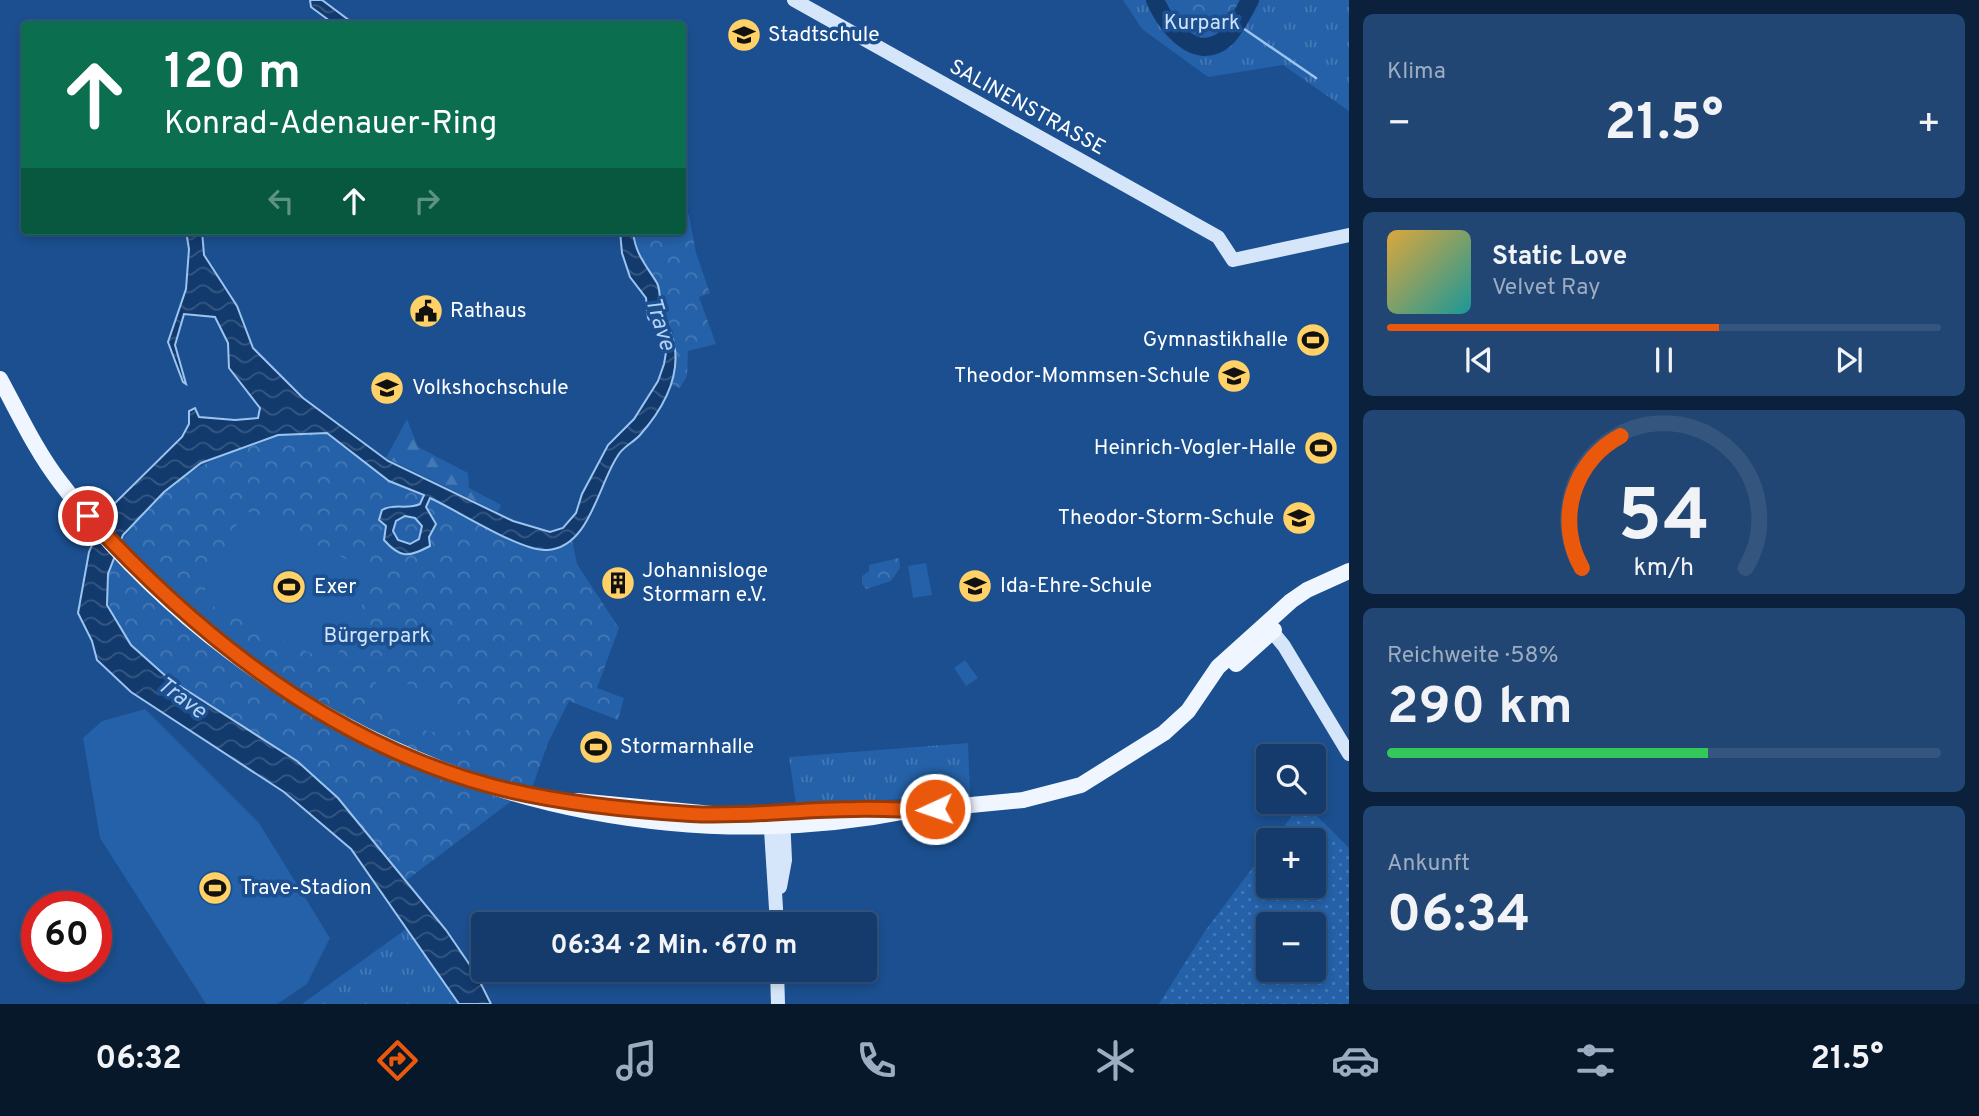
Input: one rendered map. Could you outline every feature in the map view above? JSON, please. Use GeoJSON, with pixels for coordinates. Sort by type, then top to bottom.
{"type":"FeatureCollection","features":[{"type":"Feature","properties":{"kind":"main road"},"geometry":{"type":"LineString","coordinates":[[0,380],[49,466],[88,516],[128,560],[194,623],[279,687],[381,743],[494,786],[573,801],[777,820],[856,821],[908,811],[1023,800],[1081,785],[1164,733],[1188,711],[1218,667],[1265,631],[1307,590],[1348,572]]}},
{"type":"Feature","properties":{"kind":"street","name":"SALINENSTRASSE"},"geometry":{"type":"LineString","coordinates":[[794,0],[1218,237],[1233,260],[1349,235]]}},
{"type":"Feature","properties":{"kind":"street"},"geometry":{"type":"LineString","coordinates":[[1265,631],[1316,701],[1349,754]]}},
{"type":"Feature","properties":{"kind":"street"},"geometry":{"type":"LineString","coordinates":[[777,820],[777,912]]}},
{"type":"Feature","properties":{"kind":"street"},"geometry":{"type":"LineString","coordinates":[[777,982],[778,1004]]}},
{"type":"Feature","properties":{"kind":"green space"},"geometry":{"type":"Polygon","coordinates":[[[1123,0],[1155,0],[1162,15],[1237,24],[1250,0],[1349,0],[1349,111],[1283,65],[1208,77],[1142,29],[1123,0]]]}},
{"type":"Feature","properties":{"kind":"green space","name":"Kurpark"},"geometry":{"type":"Polygon","coordinates":[[[1155,0],[1250,0],[1226,38],[1215,45],[1204,47],[1183,39],[1155,0]]]}},
{"type":"Feature","properties":{"kind":"green space"},"geometry":{"type":"Polygon","coordinates":[[[686,212],[696,253],[710,293],[699,297],[716,344],[688,351],[687,376],[680,388],[671,385],[675,371],[673,332],[661,312],[658,285],[640,258],[634,235],[686,235],[686,212]]]}},
{"type":"Feature","properties":{"kind":"green space"},"geometry":{"type":"Polygon","coordinates":[[[407,419],[418,447],[468,473],[469,488],[501,505],[498,512],[386,458],[407,419]]]}},
{"type":"Feature","properties":{"kind":"green space","name":"Bürgerpark"},"geometry":{"type":"Polygon","coordinates":[[[291,433],[327,433],[424,495],[547,550],[572,540],[577,564],[619,628],[597,688],[624,698],[618,720],[569,701],[548,743],[533,785],[404,882],[342,805],[299,763],[184,689],[147,660],[120,629],[107,595],[115,555],[147,510],[183,478],[218,458],[271,437],[291,433]]]}},
{"type":"Feature","properties":{"kind":"green space","name":"Exer"},"geometry":{"type":"Polygon","coordinates":[[[244,510],[377,574],[333,664],[200,600],[244,510]]]}},
{"type":"Feature","properties":{"kind":"green space"},"geometry":{"type":"Polygon","coordinates":[[[899,558],[900,568],[891,581],[866,589],[862,584],[862,576],[869,571],[869,565],[899,558]]]}},
{"type":"Feature","properties":{"kind":"green space"},"geometry":{"type":"Polygon","coordinates":[[[926,563],[932,595],[913,598],[908,566],[926,563]]]}},
{"type":"Feature","properties":{"kind":"green space"},"geometry":{"type":"Polygon","coordinates":[[[965,660],[978,678],[966,686],[954,668],[965,660]]]}},
{"type":"Feature","properties":{"kind":"green space"},"geometry":{"type":"Polygon","coordinates":[[[387,674],[469,713],[476,721],[475,727],[462,732],[433,732],[406,722],[383,704],[375,693],[376,681],[387,674]]]}},
{"type":"Feature","properties":{"kind":"green space","name":"Trave-Stadion"},"geometry":{"type":"Polygon","coordinates":[[[145,709],[259,823],[330,938],[307,984],[277,1004],[206,1004],[100,838],[83,738],[102,721],[145,709]]]}},
{"type":"Feature","properties":{"kind":"green space"},"geometry":{"type":"Polygon","coordinates":[[[968,743],[970,796],[796,804],[789,757],[968,743]]]}},
{"type":"Feature","properties":{"kind":"green space"},"geometry":{"type":"Polygon","coordinates":[[[1294,814],[1315,814],[1349,848],[1349,1004],[1159,1004],[1205,931],[1256,863],[1256,898],[1326,898],[1326,828],[1282,828],[1294,814]]]}},
{"type":"Feature","properties":{"kind":"green space"},"geometry":{"type":"Polygon","coordinates":[[[406,929],[459,1004],[302,1004],[406,929]]]}},
{"type":"Feature","properties":{"kind":"water"},"geometry":{"type":"Polygon","coordinates":[[[310,0],[322,0],[350,21],[330,21],[311,7],[310,0]]]}},
{"type":"Feature","properties":{"kind":"water","name":"Trave"},"geometry":{"type":"Polygon","coordinates":[[[187,235],[202,235],[204,255],[237,306],[253,348],[303,398],[388,461],[513,521],[550,532],[563,528],[576,513],[582,494],[608,445],[634,419],[658,381],[664,364],[667,347],[648,318],[646,298],[630,277],[622,253],[620,235],[634,235],[639,253],[657,283],[661,311],[672,335],[676,361],[667,395],[648,426],[619,454],[583,527],[573,539],[561,547],[547,550],[522,544],[430,498],[426,507],[436,524],[429,537],[430,546],[416,553],[400,553],[384,540],[386,526],[379,520],[382,510],[415,506],[420,504],[424,495],[389,481],[327,433],[278,435],[201,463],[164,492],[123,535],[108,574],[107,605],[131,645],[169,679],[297,761],[338,798],[446,930],[471,967],[471,982],[480,982],[491,1004],[459,1004],[351,849],[284,792],[131,692],[97,660],[92,641],[78,613],[89,552],[106,512],[182,437],[189,424],[189,411],[195,408],[199,417],[235,420],[258,418],[260,408],[229,368],[228,343],[215,317],[184,314],[175,345],[186,384],[168,342],[186,289],[189,249],[187,235]],[[405,516],[396,521],[393,531],[398,540],[410,544],[419,539],[422,526],[415,518],[405,516]]]}},
{"type":"Feature","properties":{"kind":"waterway"},"geometry":{"type":"LineString","coordinates":[[1155,0],[1183,39],[1204,47],[1215,45],[1226,38],[1250,0]]}},
{"type":"Feature","properties":{"kind":"waterway"},"geometry":{"type":"LineString","coordinates":[[1237,24],[1316,78]]}},
{"type":"Feature","properties":{"kind":"place","name":"Stadtschule"},"geometry":{"type":"Point","coordinates":[744,35]}},
{"type":"Feature","properties":{"kind":"place","name":"Rathaus"},"geometry":{"type":"Point","coordinates":[426,311]}},
{"type":"Feature","properties":{"kind":"place","name":"Gymnastikhalle"},"geometry":{"type":"Point","coordinates":[1313,340]}},
{"type":"Feature","properties":{"kind":"place","name":"Theodor-Mommsen-Schule"},"geometry":{"type":"Point","coordinates":[1234,376]}},
{"type":"Feature","properties":{"kind":"place","name":"Volkshochschule"},"geometry":{"type":"Point","coordinates":[387,388]}},
{"type":"Feature","properties":{"kind":"place","name":"Heinrich-Vogler-Halle"},"geometry":{"type":"Point","coordinates":[1321,448]}},
{"type":"Feature","properties":{"kind":"place","name":"Theodor-Storm-Schule"},"geometry":{"type":"Point","coordinates":[1299,518]}},
{"type":"Feature","properties":{"kind":"place","name":"Johannisloge Stormarn e.V."},"geometry":{"type":"Point","coordinates":[618,583]}},
{"type":"Feature","properties":{"kind":"place","name":"Ida-Ehre-Schule"},"geometry":{"type":"Point","coordinates":[975,586]}},
{"type":"Feature","properties":{"kind":"place","name":"Exer"},"geometry":{"type":"Point","coordinates":[289,587]}},
{"type":"Feature","properties":{"kind":"place","name":"Stormarnhalle"},"geometry":{"type":"Point","coordinates":[596,747]}},
{"type":"Feature","properties":{"kind":"place","name":"Trave-Stadion"},"geometry":{"type":"Point","coordinates":[215,888]}},
{"type":"Feature","properties":{"kind":"route"},"geometry":{"type":"LineString","coordinates":[[88,516],[177,608],[212,638],[279,687],[359,732],[464,776],[494,786],[573,801],[691,814],[935,809]]}}]}
